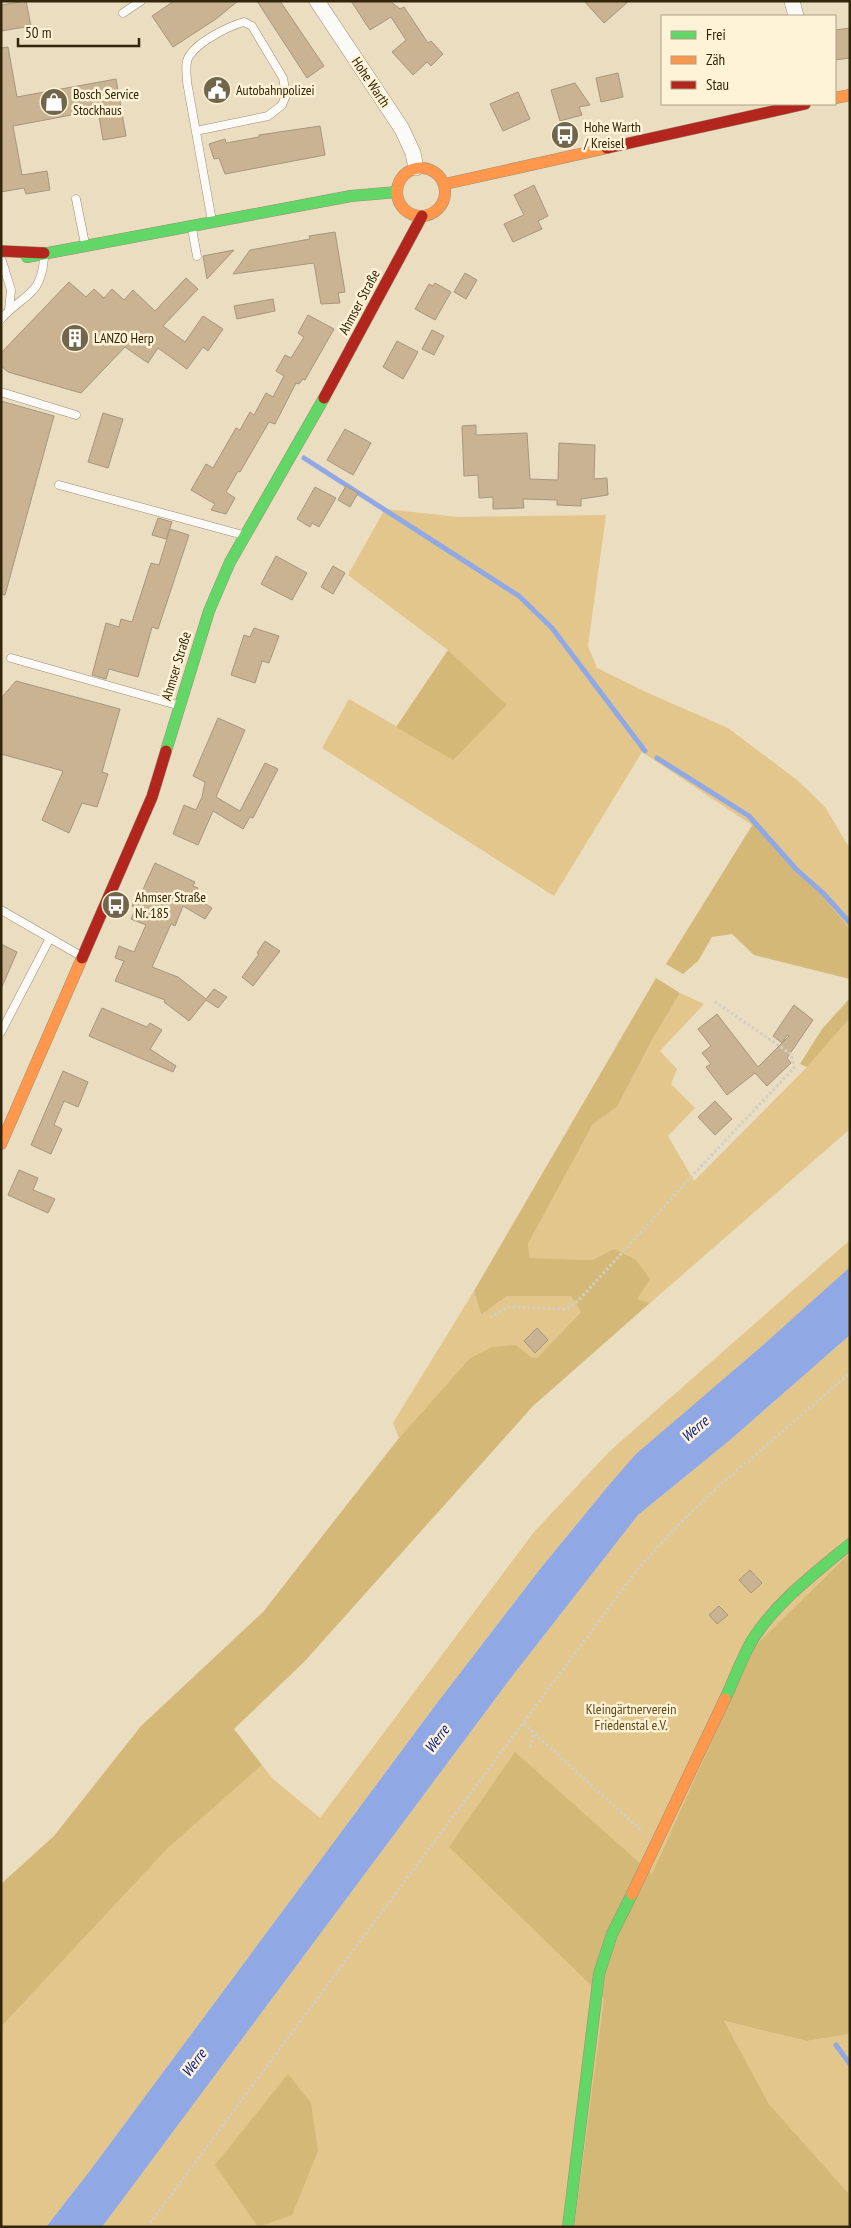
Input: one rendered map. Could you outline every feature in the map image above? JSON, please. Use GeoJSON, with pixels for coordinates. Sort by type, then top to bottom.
{"type":"FeatureCollection","features":[{"type":"Feature","properties":{"kind":"main road"},"geometry":{"type":"LineString","coordinates":[[836,98],[850,95]]}},
{"type":"Feature","properties":{"kind":"main road"},"geometry":{"type":"LineString","coordinates":[[445,184],[800,105]]}},
{"type":"Feature","properties":{"kind":"main road"},"geometry":{"type":"LineString","coordinates":[[425,167],[433,170],[445,184],[446,192],[441,206],[436,212],[422,216],[412,214],[404,209],[399,201],[398,184],[402,177],[416,168],[425,167]]}},
{"type":"Feature","properties":{"kind":"main road"},"geometry":{"type":"LineString","coordinates":[[2,261],[351,196],[397,192]]}},
{"type":"Feature","properties":{"kind":"main road","name":"Ahmser Straße"},"geometry":{"type":"LineString","coordinates":[[1,1144],[152,798],[208,610],[244,535],[319,408],[422,216]]}},
{"type":"Feature","properties":{"kind":"main road"},"geometry":{"type":"LineString","coordinates":[[1,251],[44,253]]}},
{"type":"Feature","properties":{"kind":"main road"},"geometry":{"type":"LineString","coordinates":[[568,2227],[599,1974],[612,1934],[657,1844],[751,1643],[766,1619],[788,1597],[850,1544]]}},
{"type":"Feature","properties":{"kind":"street","name":"Hohe Warth"},"geometry":{"type":"LineString","coordinates":[[316,1],[402,129],[413,153],[416,168]]}},
{"type":"Feature","properties":{"kind":"street"},"geometry":{"type":"LineString","coordinates":[[792,1],[796,15]]}},
{"type":"Feature","properties":{"kind":"lane"},"geometry":{"type":"LineString","coordinates":[[123,13],[141,1]]}},
{"type":"Feature","properties":{"kind":"lane"},"geometry":{"type":"LineString","coordinates":[[196,131],[268,116],[282,105],[286,95],[283,78],[252,26],[244,22],[233,25],[204,43],[189,55],[186,66],[187,82],[212,223]]}},
{"type":"Feature","properties":{"kind":"lane"},"geometry":{"type":"LineString","coordinates":[[76,199],[85,246]]}},
{"type":"Feature","properties":{"kind":"lane"},"geometry":{"type":"LineString","coordinates":[[192,227],[197,256]]}},
{"type":"Feature","properties":{"kind":"lane"},"geometry":{"type":"LineString","coordinates":[[1,319],[9,310],[38,288],[43,271],[44,253]]}},
{"type":"Feature","properties":{"kind":"lane"},"geometry":{"type":"LineString","coordinates":[[2,261],[11,290],[9,310]]}},
{"type":"Feature","properties":{"kind":"lane"},"geometry":{"type":"LineString","coordinates":[[1,392],[76,415]]}},
{"type":"Feature","properties":{"kind":"lane"},"geometry":{"type":"LineString","coordinates":[[60,485],[244,535]]}},
{"type":"Feature","properties":{"kind":"lane"},"geometry":{"type":"LineString","coordinates":[[11,658],[179,706]]}},
{"type":"Feature","properties":{"kind":"lane"},"geometry":{"type":"LineString","coordinates":[[1,910],[83,957]]}},
{"type":"Feature","properties":{"kind":"lane"},"geometry":{"type":"LineString","coordinates":[[1,1032],[50,938]]}},
{"type":"Feature","properties":{"kind":"path"},"geometry":{"type":"LineString","coordinates":[[490,1317],[509,1307],[566,1309],[578,1301],[794,1068],[792,1054],[714,1000]]}},
{"type":"Feature","properties":{"kind":"path"},"geometry":{"type":"LineString","coordinates":[[147,2227],[637,1570],[680,1523],[719,1486],[850,1373]]}},
{"type":"Feature","properties":{"kind":"path"},"geometry":{"type":"LineString","coordinates":[[524,1723],[657,1844]]}},
{"type":"Feature","properties":{"kind":"path"},"geometry":{"type":"LineString","coordinates":[[530,1747],[534,1733]]}},
{"type":"Feature","properties":{"kind":"green space"},"geometry":{"type":"Polygon","coordinates":[[[385,509],[458,517],[606,515],[588,646],[597,668],[728,728],[797,780],[825,807],[850,849],[850,929],[806,876],[764,833],[642,752],[554,896],[322,748],[349,699],[453,759],[507,705],[448,650],[348,575],[385,509]]]}},
{"type":"Feature","properties":{"kind":"green space"},"geometry":{"type":"Polygon","coordinates":[[[680,993],[704,1004],[660,1051],[677,1069],[671,1084],[695,1108],[668,1136],[694,1181],[807,1067],[850,1018],[850,1129],[650,1303],[636,1299],[614,1249],[592,1260],[530,1258],[528,1244],[593,1124],[617,1107],[652,1040],[680,993]]]}},
{"type":"Feature","properties":{"kind":"green space"},"geometry":{"type":"Polygon","coordinates":[[[850,1240],[850,1267],[609,1485],[540,1569],[434,1707],[89,2172],[46,2227],[1,2227],[1,2027],[168,1848],[262,1765],[272,1778],[320,1818],[534,1532],[610,1451],[850,1240]]]}},
{"type":"Feature","properties":{"kind":"green space"},"geometry":{"type":"Polygon","coordinates":[[[474,1291],[481,1315],[507,1296],[571,1296],[581,1312],[537,1358],[531,1357],[516,1345],[469,1359],[399,1438],[393,1423],[474,1291]]]}},
{"type":"Feature","properties":{"kind":"green space","name":"Kleingärtnerverein Friedenstal e.V."},"geometry":{"type":"Polygon","coordinates":[[[850,1335],[850,1553],[604,1998],[574,2227],[102,2227],[510,1679],[638,1515],[730,1440],[850,1335]]]}},
{"type":"Feature","properties":{"kind":"green space"},"geometry":{"type":"Polygon","coordinates":[[[723,2021],[807,2041],[850,2034],[850,2195],[769,2104],[723,2021]]]}},
{"type":"Feature","properties":{"kind":"shaded area"},"geometry":{"type":"Polygon","coordinates":[[[448,650],[507,705],[453,760],[396,727],[448,650]]]}},
{"type":"Feature","properties":{"kind":"shaded area"},"geometry":{"type":"Polygon","coordinates":[[[753,824],[806,876],[850,929],[850,979],[754,955],[732,934],[712,937],[698,961],[683,974],[666,964],[753,824]]]}},
{"type":"Feature","properties":{"kind":"shaded area"},"geometry":{"type":"Polygon","coordinates":[[[656,978],[680,993],[652,1040],[617,1107],[593,1124],[528,1244],[530,1258],[592,1260],[614,1249],[636,1260],[650,1279],[637,1299],[650,1303],[533,1406],[304,1662],[234,1729],[262,1765],[168,1848],[1,2027],[1,1884],[54,1836],[141,1726],[263,1612],[399,1438],[469,1359],[492,1347],[516,1345],[531,1357],[537,1358],[581,1312],[571,1296],[507,1296],[481,1315],[474,1291],[656,978]]]}},
{"type":"Feature","properties":{"kind":"shaded area"},"geometry":{"type":"Polygon","coordinates":[[[850,998],[850,1018],[807,1067],[800,1064],[822,1029],[850,998]]]}},
{"type":"Feature","properties":{"kind":"shaded area"},"geometry":{"type":"Polygon","coordinates":[[[850,1553],[850,2034],[807,2041],[724,2021],[769,2104],[850,2195],[850,2227],[574,2227],[604,1998],[449,1847],[515,1752],[652,1874],[755,1646],[850,1553]]]}},
{"type":"Feature","properties":{"kind":"shaded area"},"geometry":{"type":"Polygon","coordinates":[[[288,2074],[311,2103],[318,2151],[292,2215],[258,2227],[215,2165],[288,2074]]]}},
{"type":"Feature","properties":{"kind":"water","name":"Werre"},"geometry":{"type":"Polygon","coordinates":[[[850,1267],[850,1335],[730,1440],[638,1515],[510,1679],[102,2227],[46,2227],[89,2172],[434,1707],[540,1569],[609,1485],[636,1454],[762,1346],[850,1267]]]}},
{"type":"Feature","properties":{"kind":"building"},"geometry":{"type":"Polygon","coordinates":[[[26,1],[31,26],[1,31],[1,5],[26,1]]]}},
{"type":"Feature","properties":{"kind":"building"},"geometry":{"type":"Polygon","coordinates":[[[174,1],[238,1],[216,19],[173,47],[152,16],[174,1]]]}},
{"type":"Feature","properties":{"kind":"building"},"geometry":{"type":"Polygon","coordinates":[[[257,1],[280,1],[324,66],[307,78],[257,1]]]}},
{"type":"Feature","properties":{"kind":"building"},"geometry":{"type":"Polygon","coordinates":[[[351,1],[390,1],[400,9],[404,7],[428,43],[431,41],[443,54],[431,66],[427,62],[413,75],[392,52],[406,40],[391,17],[370,30],[351,1]]]}},
{"type":"Feature","properties":{"kind":"building"},"geometry":{"type":"Polygon","coordinates":[[[584,1],[629,1],[604,23],[584,1]]]}},
{"type":"Feature","properties":{"kind":"building"},"geometry":{"type":"Polygon","coordinates":[[[850,28],[850,58],[836,60],[836,30],[850,28]]]}},
{"type":"Feature","properties":{"kind":"building"},"geometry":{"type":"Polygon","coordinates":[[[8,47],[17,97],[116,79],[126,136],[103,140],[98,110],[13,126],[22,175],[47,171],[50,190],[26,194],[24,188],[1,192],[1,48],[8,47]]]}},
{"type":"Feature","properties":{"kind":"building"},"geometry":{"type":"Polygon","coordinates":[[[618,73],[623,97],[601,102],[596,78],[618,73]]]}},
{"type":"Feature","properties":{"kind":"building"},"geometry":{"type":"Polygon","coordinates":[[[575,83],[590,105],[579,107],[582,115],[560,121],[551,90],[575,83]]]}},
{"type":"Feature","properties":{"kind":"building"},"geometry":{"type":"Polygon","coordinates":[[[518,92],[530,119],[503,131],[490,104],[518,92]]]}},
{"type":"Feature","properties":{"kind":"building"},"geometry":{"type":"Polygon","coordinates":[[[320,126],[325,155],[225,174],[219,158],[214,159],[209,144],[225,139],[226,143],[259,137],[259,135],[320,126]]]}},
{"type":"Feature","properties":{"kind":"building"},"geometry":{"type":"Polygon","coordinates":[[[534,185],[548,216],[538,221],[542,229],[513,242],[504,224],[524,215],[514,195],[534,185]]]}},
{"type":"Feature","properties":{"kind":"building"},"geometry":{"type":"Polygon","coordinates":[[[335,232],[345,292],[338,293],[340,303],[321,304],[314,263],[233,274],[250,250],[310,239],[309,236],[335,232]]]}},
{"type":"Feature","properties":{"kind":"building"},"geometry":{"type":"Polygon","coordinates":[[[234,250],[207,279],[203,256],[234,250]]]}},
{"type":"Feature","properties":{"kind":"building"},"geometry":{"type":"Polygon","coordinates":[[[465,273],[477,280],[466,299],[454,292],[465,273]]]}},
{"type":"Feature","properties":{"kind":"building","name":"LANZO Herp"},"geometry":{"type":"Polygon","coordinates":[[[186,278],[198,289],[163,326],[185,342],[203,316],[223,329],[208,351],[203,347],[187,369],[158,348],[148,363],[125,347],[81,393],[8,372],[1,366],[1,353],[69,282],[86,297],[94,289],[104,298],[112,289],[124,300],[133,290],[155,311],[186,278]]]}},
{"type":"Feature","properties":{"kind":"building"},"geometry":{"type":"Polygon","coordinates":[[[435,283],[451,292],[435,320],[415,309],[429,284],[433,286],[435,283]]]}},
{"type":"Feature","properties":{"kind":"building"},"geometry":{"type":"Polygon","coordinates":[[[273,299],[275,311],[237,319],[234,306],[273,299]]]}},
{"type":"Feature","properties":{"kind":"building"},"geometry":{"type":"Polygon","coordinates":[[[308,315],[334,329],[305,380],[303,379],[299,384],[296,383],[275,424],[269,422],[240,472],[238,471],[226,492],[235,498],[226,514],[211,510],[215,504],[191,490],[206,464],[213,468],[236,428],[240,430],[250,412],[254,415],[266,393],[273,397],[284,376],[276,371],[285,355],[291,358],[304,337],[298,333],[308,315]]]}},
{"type":"Feature","properties":{"kind":"building"},"geometry":{"type":"Polygon","coordinates":[[[432,330],[444,336],[434,355],[422,349],[432,330]]]}},
{"type":"Feature","properties":{"kind":"building"},"geometry":{"type":"Polygon","coordinates":[[[397,341],[418,352],[403,379],[383,367],[397,341]]]}},
{"type":"Feature","properties":{"kind":"building"},"geometry":{"type":"Polygon","coordinates":[[[1,401],[54,416],[5,595],[1,594],[1,401]]]}},
{"type":"Feature","properties":{"kind":"building"},"geometry":{"type":"Polygon","coordinates":[[[103,413],[123,419],[108,468],[88,462],[103,413]]]}},
{"type":"Feature","properties":{"kind":"building"},"geometry":{"type":"Polygon","coordinates":[[[476,425],[476,435],[527,433],[530,479],[558,480],[559,443],[595,445],[594,479],[607,478],[608,495],[581,499],[581,506],[557,505],[557,500],[523,499],[524,508],[493,509],[493,497],[479,498],[478,475],[464,476],[462,426],[476,425]]]}},
{"type":"Feature","properties":{"kind":"building"},"geometry":{"type":"Polygon","coordinates":[[[345,429],[371,443],[353,475],[327,460],[345,429]]]}},
{"type":"Feature","properties":{"kind":"building"},"geometry":{"type":"Polygon","coordinates":[[[346,486],[358,493],[350,507],[338,500],[346,486]]]}},
{"type":"Feature","properties":{"kind":"building"},"geometry":{"type":"Polygon","coordinates":[[[315,487],[336,498],[319,527],[312,523],[310,527],[297,519],[315,487]]]}},
{"type":"Feature","properties":{"kind":"building"},"geometry":{"type":"Polygon","coordinates":[[[158,518],[172,522],[166,539],[152,535],[158,518]]]}},
{"type":"Feature","properties":{"kind":"building"},"geometry":{"type":"Polygon","coordinates":[[[170,529],[189,535],[158,629],[152,627],[138,677],[109,669],[106,679],[92,675],[106,623],[119,627],[121,619],[132,622],[151,563],[159,565],[170,529]]]}},
{"type":"Feature","properties":{"kind":"building"},"geometry":{"type":"Polygon","coordinates":[[[276,556],[307,573],[292,600],[261,584],[276,556]]]}},
{"type":"Feature","properties":{"kind":"building"},"geometry":{"type":"Polygon","coordinates":[[[333,566],[345,573],[333,594],[321,587],[333,566]]]}},
{"type":"Feature","properties":{"kind":"building"},"geometry":{"type":"Polygon","coordinates":[[[254,628],[279,636],[269,663],[262,661],[255,683],[231,675],[244,635],[250,637],[254,628]]]}},
{"type":"Feature","properties":{"kind":"building"},"geometry":{"type":"Polygon","coordinates":[[[16,681],[120,709],[102,772],[108,774],[97,807],[82,803],[69,833],[42,820],[63,771],[1,754],[1,698],[16,681]]]}},
{"type":"Feature","properties":{"kind":"building"},"geometry":{"type":"Polygon","coordinates":[[[218,718],[245,730],[216,797],[240,811],[265,763],[278,769],[253,818],[250,817],[243,829],[213,811],[198,845],[173,834],[184,805],[196,810],[202,797],[205,782],[193,776],[218,718]]]}},
{"type":"Feature","properties":{"kind":"building"},"geometry":{"type":"Polygon","coordinates":[[[155,863],[195,882],[193,886],[198,888],[194,897],[212,908],[205,919],[183,906],[175,926],[171,924],[152,967],[178,977],[206,999],[214,989],[227,997],[218,1008],[206,1000],[189,1021],[164,1002],[165,1000],[115,981],[124,961],[115,958],[119,946],[134,952],[146,925],[131,919],[136,908],[132,906],[137,895],[140,896],[155,863]]]}},
{"type":"Feature","properties":{"kind":"building"},"geometry":{"type":"Polygon","coordinates":[[[265,941],[280,951],[253,986],[242,977],[259,954],[257,953],[265,941]]]}},
{"type":"Feature","properties":{"kind":"building"},"geometry":{"type":"Polygon","coordinates":[[[1,944],[17,952],[1,989],[1,944]]]}},
{"type":"Feature","properties":{"kind":"building"},"geometry":{"type":"Polygon","coordinates":[[[794,1005],[813,1020],[787,1058],[791,1063],[767,1086],[755,1073],[727,1095],[706,1067],[711,1064],[702,1053],[711,1046],[698,1029],[717,1014],[758,1067],[782,1043],[773,1036],[794,1005]]]}},
{"type":"Feature","properties":{"kind":"building"},"geometry":{"type":"Polygon","coordinates":[[[102,1008],[147,1027],[150,1023],[162,1030],[150,1049],[176,1066],[173,1072],[89,1036],[102,1008]]]}},
{"type":"Feature","properties":{"kind":"building"},"geometry":{"type":"Polygon","coordinates":[[[63,1071],[88,1082],[78,1107],[64,1101],[54,1125],[62,1129],[51,1154],[31,1145],[63,1071]]]}},
{"type":"Feature","properties":{"kind":"building"},"geometry":{"type":"Polygon","coordinates":[[[715,1101],[732,1119],[715,1135],[698,1117],[715,1101]]]}},
{"type":"Feature","properties":{"kind":"building"},"geometry":{"type":"Polygon","coordinates":[[[19,1170],[38,1178],[33,1190],[55,1199],[48,1213],[8,1195],[19,1170]]]}},
{"type":"Feature","properties":{"kind":"building"},"geometry":{"type":"Polygon","coordinates":[[[537,1328],[548,1340],[535,1353],[524,1341],[537,1328]]]}},
{"type":"Feature","properties":{"kind":"building"},"geometry":{"type":"Polygon","coordinates":[[[750,1570],[762,1583],[751,1593],[739,1580],[750,1570]]]}},
{"type":"Feature","properties":{"kind":"building"},"geometry":{"type":"Polygon","coordinates":[[[719,1606],[728,1615],[717,1624],[709,1615],[719,1606]]]}},
{"type":"Feature","properties":{"kind":"waterway"},"geometry":{"type":"LineString","coordinates":[[304,458],[519,596],[552,628],[645,751]]}},
{"type":"Feature","properties":{"kind":"waterway"},"geometry":{"type":"LineString","coordinates":[[657,758],[749,816],[796,869],[823,893],[850,923]]}},
{"type":"Feature","properties":{"kind":"waterway"},"geometry":{"type":"LineString","coordinates":[[836,2045],[850,2064]]}},
{"type":"Feature","properties":{"kind":"traffic: fast"},"geometry":{"type":"LineString","coordinates":[[27,257],[351,196],[397,192]]}},
{"type":"Feature","properties":{"kind":"traffic: fast"},"geometry":{"type":"LineString","coordinates":[[166,751],[209,611],[230,562],[324,398]]}},
{"type":"Feature","properties":{"kind":"traffic: fast"},"geometry":{"type":"LineString","coordinates":[[725,1699],[747,1649],[772,1614],[796,1589],[850,1544]]}},
{"type":"Feature","properties":{"kind":"traffic: fast"},"geometry":{"type":"LineString","coordinates":[[568,2227],[599,1974],[612,1934],[632,1894]]}},
{"type":"Feature","properties":{"kind":"traffic: slow"},"geometry":{"type":"LineString","coordinates":[[836,98],[850,95]]}},
{"type":"Feature","properties":{"kind":"traffic: slow"},"geometry":{"type":"LineString","coordinates":[[445,184],[607,148]]}},
{"type":"Feature","properties":{"kind":"traffic: slow"},"geometry":{"type":"LineString","coordinates":[[416,168],[426,168],[435,172],[441,178],[445,192],[441,206],[435,212],[426,216],[416,216],[407,212],[401,206],[397,197],[397,187],[401,178],[407,172],[416,168]]}},
{"type":"Feature","properties":{"kind":"traffic: slow"},"geometry":{"type":"LineString","coordinates":[[1,1144],[82,958]]}},
{"type":"Feature","properties":{"kind":"traffic: slow"},"geometry":{"type":"LineString","coordinates":[[632,1894],[725,1699]]}},
{"type":"Feature","properties":{"kind":"traffic: jam"},"geometry":{"type":"LineString","coordinates":[[607,148],[800,105]]}},
{"type":"Feature","properties":{"kind":"traffic: jam"},"geometry":{"type":"LineString","coordinates":[[324,398],[422,216]]}},
{"type":"Feature","properties":{"kind":"traffic: jam"},"geometry":{"type":"LineString","coordinates":[[1,251],[44,253]]}},
{"type":"Feature","properties":{"kind":"traffic: jam"},"geometry":{"type":"LineString","coordinates":[[82,958],[152,797],[166,751]]}},
{"type":"Feature","properties":{"kind":"place","name":"Autobahnpolizei"},"geometry":{"type":"Point","coordinates":[217,90]}},
{"type":"Feature","properties":{"kind":"place","name":"Bosch Service Stockhaus"},"geometry":{"type":"Point","coordinates":[54,102]}},
{"type":"Feature","properties":{"kind":"place","name":"Hohe Warth / Kreisel"},"geometry":{"type":"Point","coordinates":[565,135]}},
{"type":"Feature","properties":{"kind":"place","name":"LANZO Herp"},"geometry":{"type":"Point","coordinates":[75,338]}},
{"type":"Feature","properties":{"kind":"place","name":"Ahmser Straße Nr. 185"},"geometry":{"type":"Point","coordinates":[116,905]}}]}
